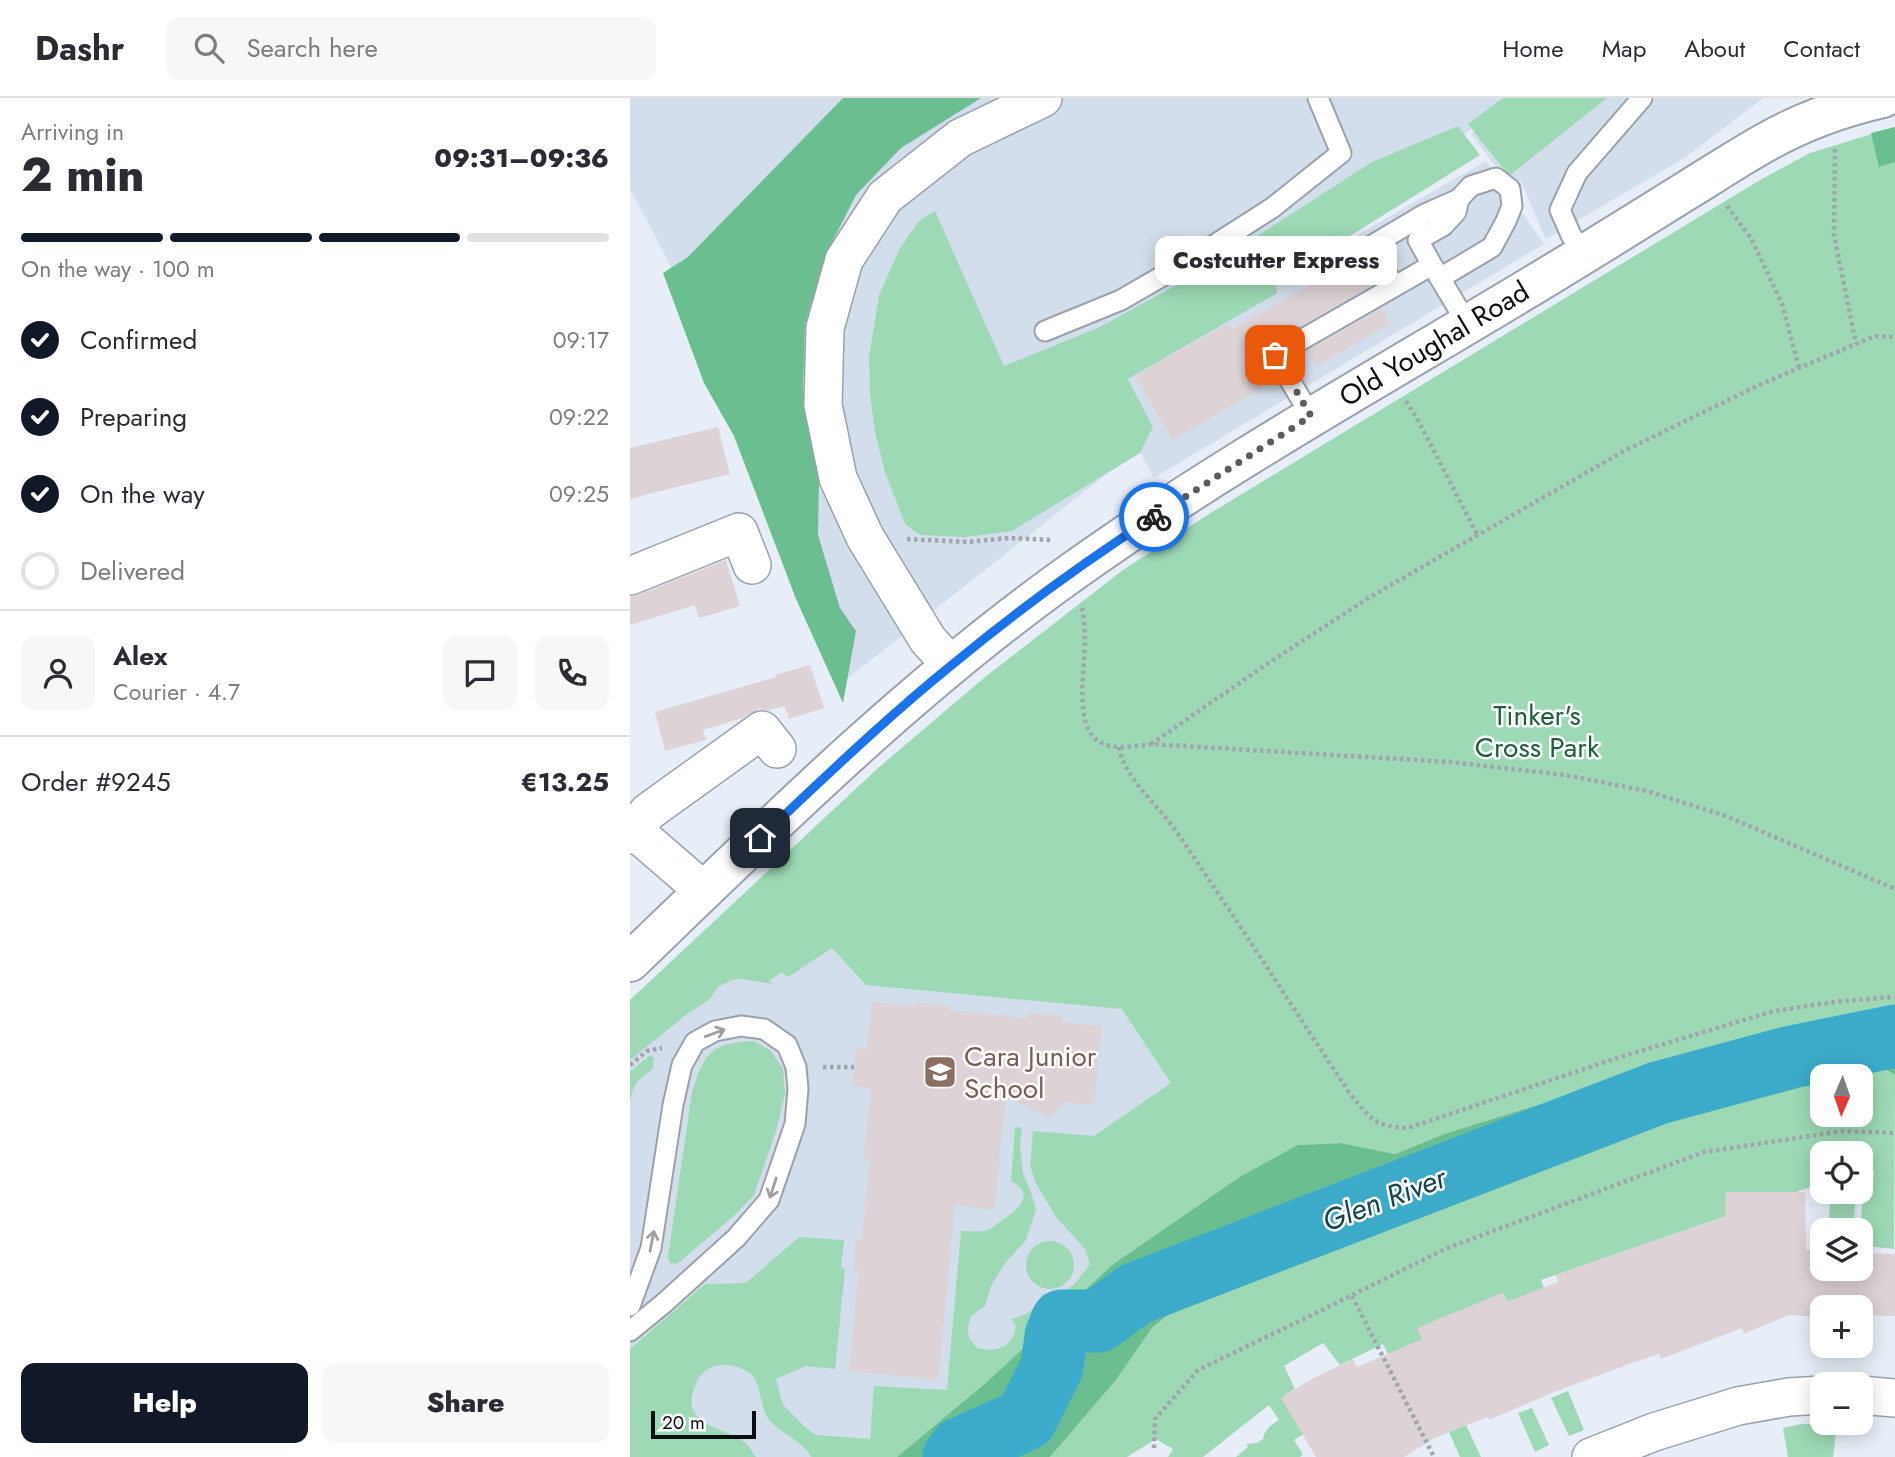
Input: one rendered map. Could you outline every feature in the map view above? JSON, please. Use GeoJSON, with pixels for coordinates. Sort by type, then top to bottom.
{"type":"FeatureCollection","features":[{"type":"Feature","properties":{"kind":"main road","name":"Old Youghal Road"},"geometry":{"type":"LineString","coordinates":[[630,962],[865,740],[951,665],[1069,574],[1311,416],[1468,325],[1766,141],[1825,115],[1883,98]]}},
{"type":"Feature","properties":{"kind":"street"},"geometry":{"type":"LineString","coordinates":[[951,665],[928,640],[865,537],[838,478],[823,405],[825,328],[844,260],[885,197],[960,138],[1043,98]]}},
{"type":"Feature","properties":{"kind":"street"},"geometry":{"type":"LineString","coordinates":[[630,576],[739,532],[752,565]]}},
{"type":"Feature","properties":{"kind":"street"},"geometry":{"type":"LineString","coordinates":[[704,891],[631,831],[649,812],[762,730],[777,749]]}},
{"type":"Feature","properties":{"kind":"street"},"geometry":{"type":"LineString","coordinates":[[1591,1457],[1654,1432],[1738,1406],[1810,1396]]}},
{"type":"Feature","properties":{"kind":"street"},"geometry":{"type":"LineString","coordinates":[[1873,1396],[1895,1398]]}},
{"type":"Feature","properties":{"kind":"lane"},"geometry":{"type":"LineString","coordinates":[[1045,331],[1121,300],[1197,256],[1272,208],[1341,153],[1318,98]]}},
{"type":"Feature","properties":{"kind":"lane"},"geometry":{"type":"LineString","coordinates":[[1583,255],[1560,210],[1577,173],[1642,98]]}},
{"type":"Feature","properties":{"kind":"lane"},"geometry":{"type":"LineString","coordinates":[[1311,416],[1275,355],[1394,286],[1492,247],[1512,206],[1510,189],[1496,178],[1471,186],[1459,199],[1424,214],[1371,246],[1394,286]]}},
{"type":"Feature","properties":{"kind":"lane"},"geometry":{"type":"LineString","coordinates":[[1459,199],[1456,212],[1443,226],[1418,240],[1468,325]]}},
{"type":"Feature","properties":{"kind":"lane"},"geometry":{"type":"LineString","coordinates":[[630,1306],[651,1248],[673,1105],[682,1065],[695,1042],[715,1031],[741,1026],[764,1029],[787,1045],[796,1067],[798,1089],[795,1124],[769,1200],[736,1238],[630,1331]]}},
{"type":"Feature","properties":{"kind":"path"},"geometry":{"type":"LineString","coordinates":[[1835,138],[1834,234],[1856,344]]}},
{"type":"Feature","properties":{"kind":"path"},"geometry":{"type":"LineString","coordinates":[[1721,197],[1751,238],[1782,304],[1799,368]]}},
{"type":"Feature","properties":{"kind":"path"},"geometry":{"type":"LineString","coordinates":[[1150,744],[1370,597],[1624,451],[1759,385],[1875,336],[1895,337]]}},
{"type":"Feature","properties":{"kind":"path"},"geometry":{"type":"LineString","coordinates":[[1400,392],[1419,422],[1478,536]]}},
{"type":"Feature","properties":{"kind":"path"},"geometry":{"type":"LineString","coordinates":[[905,539],[967,542],[1009,538],[1059,540]]}},
{"type":"Feature","properties":{"kind":"path"},"geometry":{"type":"LineString","coordinates":[[1081,603],[1086,639],[1083,699],[1085,725],[1096,740],[1119,747],[1150,744],[1450,762],[1565,775],[1647,791],[1726,816],[1895,889]]}},
{"type":"Feature","properties":{"kind":"path"},"geometry":{"type":"LineString","coordinates":[[1119,747],[1128,770],[1174,828],[1351,1095],[1369,1116],[1387,1127],[1408,1128],[1617,1058],[1774,1011],[1895,997]]}},
{"type":"Feature","properties":{"kind":"path"},"geometry":{"type":"LineString","coordinates":[[630,1065],[647,1051],[665,1048]]}},
{"type":"Feature","properties":{"kind":"path"},"geometry":{"type":"LineString","coordinates":[[1154,1448],[1155,1419],[1198,1370],[1445,1249],[1704,1152],[1843,1130],[1895,1133]]}},
{"type":"Feature","properties":{"kind":"path"},"geometry":{"type":"LineString","coordinates":[[1352,1295],[1434,1457]]}},
{"type":"Feature","properties":{"kind":"shaded area"},"geometry":{"type":"Polygon","coordinates":[[[630,98],[1510,98],[1459,139],[1120,339],[1127,458],[838,686],[768,480],[668,261],[630,189],[630,98]]]}},
{"type":"Feature","properties":{"kind":"shaded area"},"geometry":{"type":"Polygon","coordinates":[[[1516,98],[1763,98],[1686,157],[1546,239],[1521,182],[1498,170],[1471,134],[1516,98]]]}},
{"type":"Feature","properties":{"kind":"shaded area"},"geometry":{"type":"Polygon","coordinates":[[[1486,161],[1544,244],[1154,478],[1102,382],[1486,161]]]}},
{"type":"Feature","properties":{"kind":"shaded area","name":"Cara Junior School"},"geometry":{"type":"Polygon","coordinates":[[[877,769],[1298,1145],[1241,1176],[1112,1265],[988,1381],[897,1457],[633,1457],[630,1454],[630,1000],[877,769]]]}},
{"type":"Feature","properties":{"kind":"green space"},"geometry":{"type":"Polygon","coordinates":[[[843,98],[981,98],[901,148],[856,195],[827,252],[805,324],[803,389],[819,478],[818,535],[840,608],[856,631],[843,703],[796,599],[734,436],[704,383],[663,273],[688,257],[843,98]]]}},
{"type":"Feature","properties":{"kind":"green space"},"geometry":{"type":"Polygon","coordinates":[[[1503,98],[1607,98],[1509,176],[1468,124],[1503,98]]]}},
{"type":"Feature","properties":{"kind":"green space"},"geometry":{"type":"Polygon","coordinates":[[[1458,126],[1480,155],[1276,282],[1277,293],[1128,379],[1153,427],[1140,453],[1012,531],[966,537],[920,535],[905,524],[885,472],[875,432],[869,357],[879,295],[900,248],[919,221],[935,211],[1004,366],[1100,327],[1209,267],[1372,162],[1458,126]]]}},
{"type":"Feature","properties":{"kind":"green space","name":"Tinker's Cross Park"},"geometry":{"type":"Polygon","coordinates":[[[1895,127],[1895,1015],[1780,1034],[1683,1060],[1444,1134],[1395,1154],[1341,1143],[1298,1145],[1241,1176],[1112,1265],[988,1381],[897,1457],[811,1457],[804,1447],[771,1422],[766,1415],[755,1379],[750,1373],[724,1365],[711,1367],[701,1375],[695,1385],[693,1410],[702,1421],[745,1442],[756,1457],[630,1457],[630,1349],[705,1284],[746,1283],[799,1237],[844,1240],[841,1268],[845,1269],[835,1369],[806,1366],[776,1379],[783,1405],[816,1435],[870,1439],[874,1386],[947,1390],[961,1231],[990,1229],[1020,1206],[1024,1196],[1011,1181],[1015,1127],[1022,1128],[1020,1146],[1023,1173],[1036,1210],[1026,1240],[1006,1262],[991,1286],[985,1306],[971,1316],[969,1338],[977,1348],[997,1349],[1007,1344],[1016,1326],[1011,1319],[1030,1311],[1042,1294],[1059,1292],[1070,1287],[1090,1264],[1085,1249],[1057,1218],[1036,1184],[1030,1165],[1033,1131],[1094,1136],[1171,1083],[1122,1009],[866,985],[832,948],[788,977],[782,972],[769,981],[773,984],[741,979],[718,987],[709,1000],[687,1014],[630,1060],[630,1000],[877,769],[985,677],[1123,570],[1209,514],[1760,180],[1810,153],[1895,127]]]}},
{"type":"Feature","properties":{"kind":"green space"},"geometry":{"type":"Polygon","coordinates":[[[1895,127],[1895,162],[1879,167],[1871,133],[1895,127]]]}},
{"type":"Feature","properties":{"kind":"green space"},"geometry":{"type":"Polygon","coordinates":[[[1895,1015],[1895,1075],[1872,1061],[1858,1064],[1810,1064],[1810,1075],[1717,1095],[1633,1122],[1506,1172],[1425,1193],[1345,1225],[1179,1306],[1152,1328],[1116,1380],[1050,1457],[897,1457],[988,1381],[1112,1265],[1241,1176],[1298,1145],[1341,1143],[1395,1154],[1444,1134],[1683,1060],[1780,1034],[1895,1015]]]}},
{"type":"Feature","properties":{"kind":"green space"},"geometry":{"type":"Polygon","coordinates":[[[754,1041],[771,1051],[783,1069],[785,1094],[776,1131],[754,1195],[735,1215],[677,1264],[670,1263],[668,1257],[692,1092],[701,1067],[719,1047],[754,1041]]]}},
{"type":"Feature","properties":{"kind":"green space"},"geometry":{"type":"Polygon","coordinates":[[[650,1055],[654,1058],[653,1069],[637,1083],[630,1103],[630,1072],[650,1055]]]}},
{"type":"Feature","properties":{"kind":"green space"},"geometry":{"type":"Polygon","coordinates":[[[1872,1061],[1895,1075],[1894,1249],[1873,1247],[1873,1218],[1861,1218],[1862,1204],[1873,1204],[1873,1141],[1810,1141],[1810,1187],[1541,1280],[1547,1296],[1515,1318],[1503,1293],[1418,1328],[1440,1379],[1408,1391],[1383,1344],[1340,1365],[1323,1343],[1284,1366],[1295,1389],[1285,1395],[1310,1430],[1294,1440],[1303,1454],[1300,1457],[1236,1457],[1248,1447],[1246,1444],[1257,1443],[1263,1439],[1269,1428],[1279,1420],[1269,1405],[1203,1457],[1168,1457],[1173,1449],[1156,1439],[1127,1457],[1050,1457],[1116,1380],[1152,1328],[1179,1306],[1345,1225],[1425,1193],[1506,1172],[1633,1122],[1717,1095],[1810,1075],[1810,1127],[1873,1127],[1873,1064],[1858,1064],[1872,1061]]]}},
{"type":"Feature","properties":{"kind":"green space"},"geometry":{"type":"Polygon","coordinates":[[[1830,1204],[1855,1204],[1854,1218],[1829,1218],[1830,1204]]]}},
{"type":"Feature","properties":{"kind":"green space"},"geometry":{"type":"Polygon","coordinates":[[[1050,1241],[1067,1248],[1074,1265],[1067,1282],[1050,1289],[1033,1282],[1026,1265],[1033,1248],[1050,1241]]]}},
{"type":"Feature","properties":{"kind":"green space"},"geometry":{"type":"Polygon","coordinates":[[[1568,1391],[1584,1430],[1569,1436],[1551,1398],[1568,1391]]]}},
{"type":"Feature","properties":{"kind":"green space"},"geometry":{"type":"Polygon","coordinates":[[[1532,1408],[1549,1445],[1535,1452],[1518,1413],[1532,1408]]]}},
{"type":"Feature","properties":{"kind":"green space"},"geometry":{"type":"Polygon","coordinates":[[[1810,1424],[1810,1435],[1836,1435],[1833,1457],[1788,1457],[1783,1428],[1810,1424]]]}},
{"type":"Feature","properties":{"kind":"green space"},"geometry":{"type":"Polygon","coordinates":[[[1466,1425],[1481,1457],[1460,1457],[1449,1432],[1466,1425]]]}},
{"type":"Feature","properties":{"kind":"building"},"geometry":{"type":"Polygon","coordinates":[[[1354,260],[1369,287],[1269,344],[1263,356],[1270,371],[1258,378],[1263,388],[1172,440],[1135,376],[1229,323],[1232,329],[1354,260]]]}},
{"type":"Feature","properties":{"kind":"building"},"geometry":{"type":"Polygon","coordinates":[[[1382,308],[1391,324],[1316,366],[1307,351],[1382,308]]]}},
{"type":"Feature","properties":{"kind":"building"},"geometry":{"type":"Polygon","coordinates":[[[718,427],[730,474],[630,500],[630,448],[718,427]]]}},
{"type":"Feature","properties":{"kind":"building"},"geometry":{"type":"Polygon","coordinates":[[[726,560],[740,606],[699,618],[695,605],[630,625],[630,597],[726,560]]]}},
{"type":"Feature","properties":{"kind":"building"},"geometry":{"type":"Polygon","coordinates":[[[810,665],[824,708],[789,719],[785,706],[769,710],[759,709],[742,718],[703,730],[706,740],[665,751],[655,712],[810,665]]]}},
{"type":"Feature","properties":{"kind":"building"},"geometry":{"type":"Polygon","coordinates":[[[872,1002],[915,1006],[915,1002],[950,1006],[950,1010],[1026,1018],[1027,1013],[1062,1015],[1061,1022],[1102,1026],[1094,1105],[1065,1102],[1049,1117],[1006,1097],[994,1210],[955,1205],[938,1380],[849,1371],[859,1271],[854,1271],[856,1239],[862,1240],[870,1159],[864,1159],[871,1088],[852,1086],[856,1048],[867,1050],[872,1002]]]}},
{"type":"Feature","properties":{"kind":"building"},"geometry":{"type":"Polygon","coordinates":[[[1726,1192],[1805,1192],[1806,1250],[1810,1250],[1810,1281],[1873,1281],[1873,1253],[1895,1254],[1895,1316],[1873,1315],[1873,1295],[1810,1295],[1810,1316],[1789,1315],[1744,1334],[1742,1328],[1661,1359],[1659,1354],[1632,1363],[1489,1420],[1488,1417],[1461,1427],[1433,1439],[1404,1457],[1316,1457],[1281,1398],[1353,1359],[1357,1367],[1422,1339],[1417,1328],[1446,1316],[1503,1293],[1507,1302],[1558,1282],[1556,1275],[1725,1217],[1726,1192]]]}},
{"type":"Feature","properties":{"kind":"waterway","name":"Glen River"},"geometry":{"type":"LineString","coordinates":[[954,1457],[960,1449],[1026,1419],[1052,1367],[1056,1336],[1062,1321],[1098,1321],[1135,1294],[1658,1093],[1792,1057],[1895,1036]]}},
{"type":"Feature","properties":{"kind":"way so far"},"geometry":{"type":"LineString","coordinates":[[1154,517],[1311,416],[1275,355]]}},
{"type":"Feature","properties":{"kind":"place","name":"Costcutter Express"},"geometry":{"type":"Point","coordinates":[1275,355]}},
{"type":"Feature","properties":{"kind":"place","name":"Cara Junior School"},"geometry":{"type":"Point","coordinates":[940,1072]}},
{"type":"Feature","properties":{"kind":"route"},"geometry":{"type":"LineString","coordinates":[[760,838],[951,665],[1069,574],[1154,517]]}}]}
